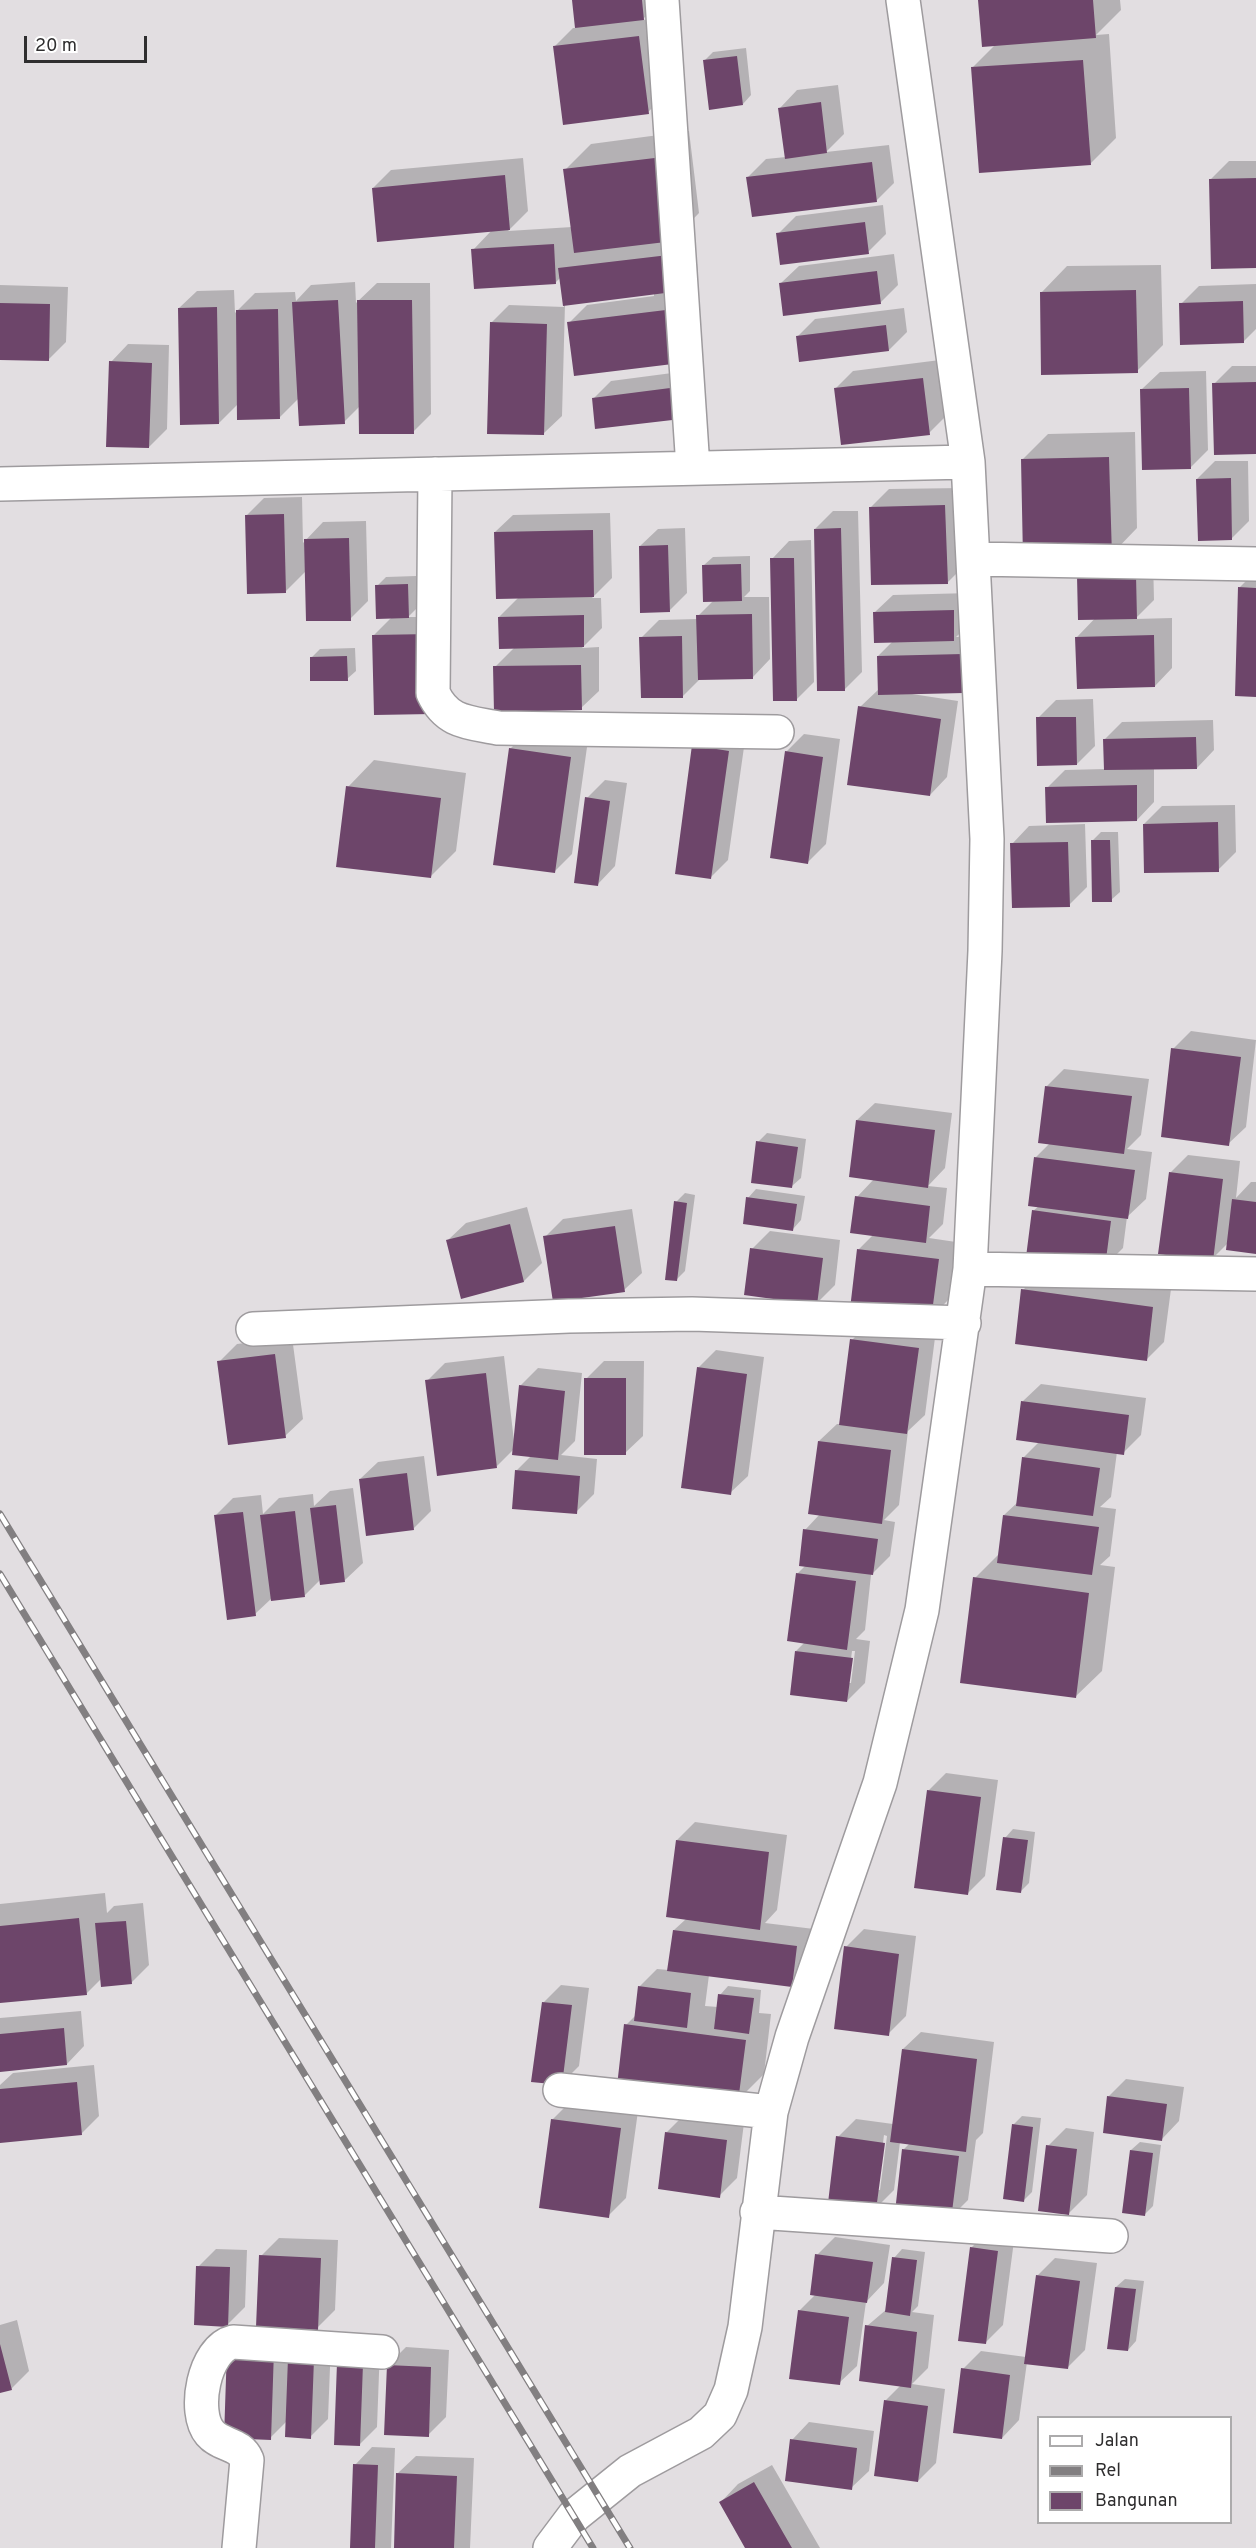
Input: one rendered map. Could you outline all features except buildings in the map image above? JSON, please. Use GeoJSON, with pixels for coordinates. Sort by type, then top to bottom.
{"type":"FeatureCollection","features":[{"type":"Feature","properties":{"kind":"street"},"geometry":{"type":"LineString","coordinates":[[662,0],[693,468]]}},
{"type":"Feature","properties":{"kind":"street"},"geometry":{"type":"LineString","coordinates":[[550,2548],[574,2516],[630,2471],[701,2433],[720,2415],[731,2390],[745,2327],[757,2212],[771,2112],[792,2037],[880,1783],[922,1610],[964,1323],[970,1269],[985,963],[987,839],[968,462],[903,0]]}},
{"type":"Feature","properties":{"kind":"street"},"geometry":{"type":"LineString","coordinates":[[0,484],[968,462]]}},
{"type":"Feature","properties":{"kind":"street"},"geometry":{"type":"LineString","coordinates":[[435,474],[433,693],[440,709],[456,719],[498,728],[777,732]]}},
{"type":"Feature","properties":{"kind":"street"},"geometry":{"type":"LineString","coordinates":[[974,559],[1256,564]]}},
{"type":"Feature","properties":{"kind":"street"},"geometry":{"type":"LineString","coordinates":[[970,1269],[1256,1274]]}},
{"type":"Feature","properties":{"kind":"street"},"geometry":{"type":"LineString","coordinates":[[253,1329],[569,1316],[692,1314],[964,1323]]}},
{"type":"Feature","properties":{"kind":"street"},"geometry":{"type":"LineString","coordinates":[[560,2090],[771,2112]]}},
{"type":"Feature","properties":{"kind":"street"},"geometry":{"type":"LineString","coordinates":[[757,2212],[1111,2236]]}},
{"type":"Feature","properties":{"kind":"street"},"geometry":{"type":"LineString","coordinates":[[239,2548],[247,2460],[238,2448],[224,2443],[210,2433],[204,2420],[202,2390],[207,2368],[217,2351],[233,2342],[382,2352]]}},
{"type":"Feature","properties":{"kind":"railway"},"geometry":{"type":"LineString","coordinates":[[0,1514],[630,2548]]}},
{"type":"Feature","properties":{"kind":"railway"},"geometry":{"type":"LineString","coordinates":[[0,1574],[593,2548]]}}]}
